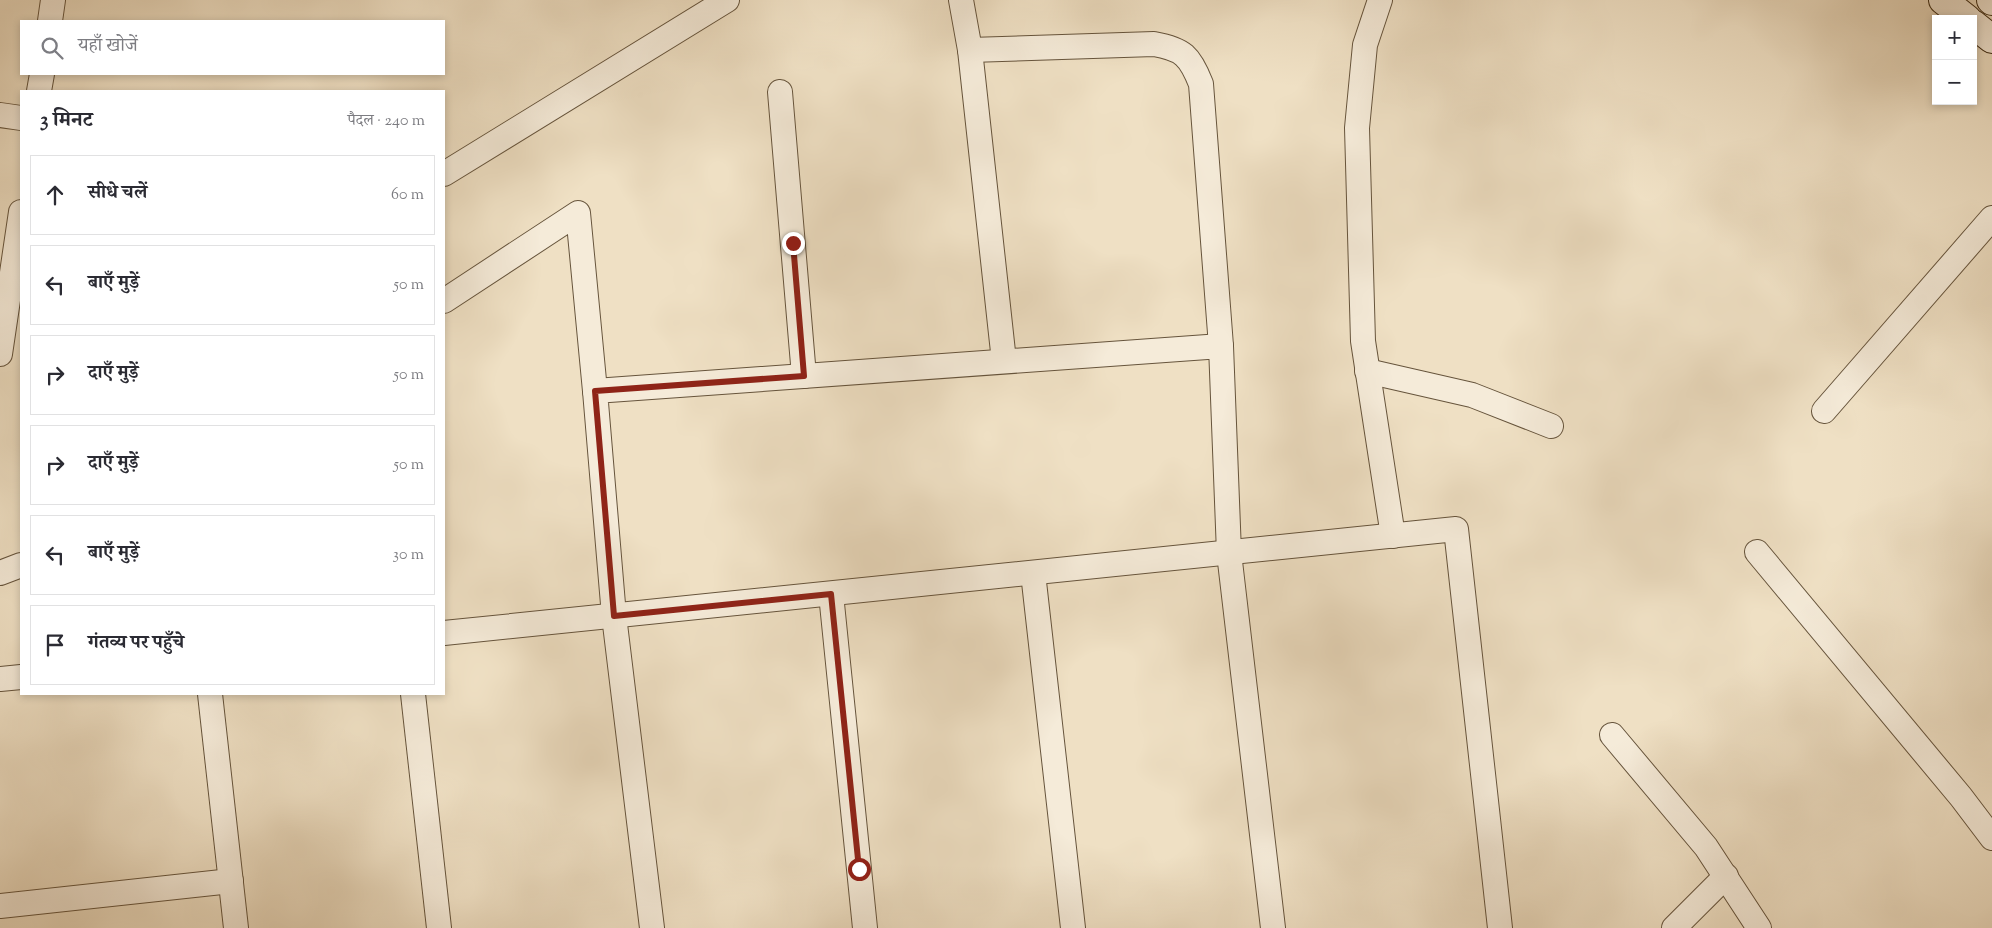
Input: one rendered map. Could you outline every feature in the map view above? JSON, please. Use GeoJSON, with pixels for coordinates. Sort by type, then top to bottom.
{"type":"FeatureCollection","features":[{"type":"Feature","properties":{"kind":"main road"},"geometry":{"type":"LineString","coordinates":[[1943,0],[1962,15]]}},
{"type":"Feature","properties":{"kind":"main road"},"geometry":{"type":"LineString","coordinates":[[1977,27],[1992,39]]}},
{"type":"Feature","properties":{"kind":"street"},"geometry":{"type":"LineString","coordinates":[[50,20],[53,0]]}},
{"type":"Feature","properties":{"kind":"street"},"geometry":{"type":"LineString","coordinates":[[960,0],[970,50],[1004,361]]}},
{"type":"Feature","properties":{"kind":"street"},"geometry":{"type":"LineString","coordinates":[[1380,0],[1365,45],[1357,128],[1362,333],[1393,536]]}},
{"type":"Feature","properties":{"kind":"street"},"geometry":{"type":"LineString","coordinates":[[445,173],[713,4]]}},
{"type":"Feature","properties":{"kind":"street"},"geometry":{"type":"LineString","coordinates":[[970,50],[1154,44],[1177,48],[1194,67],[1201,84],[1221,346],[1229,553],[1273,928]]}},
{"type":"Feature","properties":{"kind":"street"},"geometry":{"type":"LineString","coordinates":[[39,90],[42,75]]}},
{"type":"Feature","properties":{"kind":"street"},"geometry":{"type":"LineString","coordinates":[[780,92],[804,376]]}},
{"type":"Feature","properties":{"kind":"street"},"geometry":{"type":"LineString","coordinates":[[0,115],[20,118]]}},
{"type":"Feature","properties":{"kind":"street"},"geometry":{"type":"LineString","coordinates":[[445,300],[578,213],[614,616],[652,928]]}},
{"type":"Feature","properties":{"kind":"street"},"geometry":{"type":"LineString","coordinates":[[1824,410],[1992,218]]}},
{"type":"Feature","properties":{"kind":"street"},"geometry":{"type":"LineString","coordinates":[[0,354],[20,219]]}},
{"type":"Feature","properties":{"kind":"street"},"geometry":{"type":"LineString","coordinates":[[595,391],[1221,346]]}},
{"type":"Feature","properties":{"kind":"street"},"geometry":{"type":"LineString","coordinates":[[1367,371],[1472,395],[1551,426]]}},
{"type":"Feature","properties":{"kind":"street"},"geometry":{"type":"LineString","coordinates":[[445,633],[1456,529],[1500,928]]}},
{"type":"Feature","properties":{"kind":"street"},"geometry":{"type":"LineString","coordinates":[[1757,552],[1961,797],[1992,838]]}},
{"type":"Feature","properties":{"kind":"street"},"geometry":{"type":"LineString","coordinates":[[0,573],[20,565]]}},
{"type":"Feature","properties":{"kind":"street"},"geometry":{"type":"LineString","coordinates":[[1033,572],[1073,928]]}},
{"type":"Feature","properties":{"kind":"street"},"geometry":{"type":"LineString","coordinates":[[831,594],[865,928]]}},
{"type":"Feature","properties":{"kind":"street"},"geometry":{"type":"LineString","coordinates":[[0,679],[20,677]]}},
{"type":"Feature","properties":{"kind":"street"},"geometry":{"type":"LineString","coordinates":[[210,695],[236,928]]}},
{"type":"Feature","properties":{"kind":"street"},"geometry":{"type":"LineString","coordinates":[[413,695],[438,928]]}},
{"type":"Feature","properties":{"kind":"street"},"geometry":{"type":"LineString","coordinates":[[1612,735],[1706,847],[1759,928]]}},
{"type":"Feature","properties":{"kind":"street"},"geometry":{"type":"LineString","coordinates":[[1674,928],[1726,876]]}},
{"type":"Feature","properties":{"kind":"street"},"geometry":{"type":"LineString","coordinates":[[0,906],[231,881]]}},
{"type":"Feature","properties":{"kind":"route"},"geometry":{"type":"LineString","coordinates":[[793,243],[804,376],[595,391],[614,616],[831,594],[859,869]]}}]}
